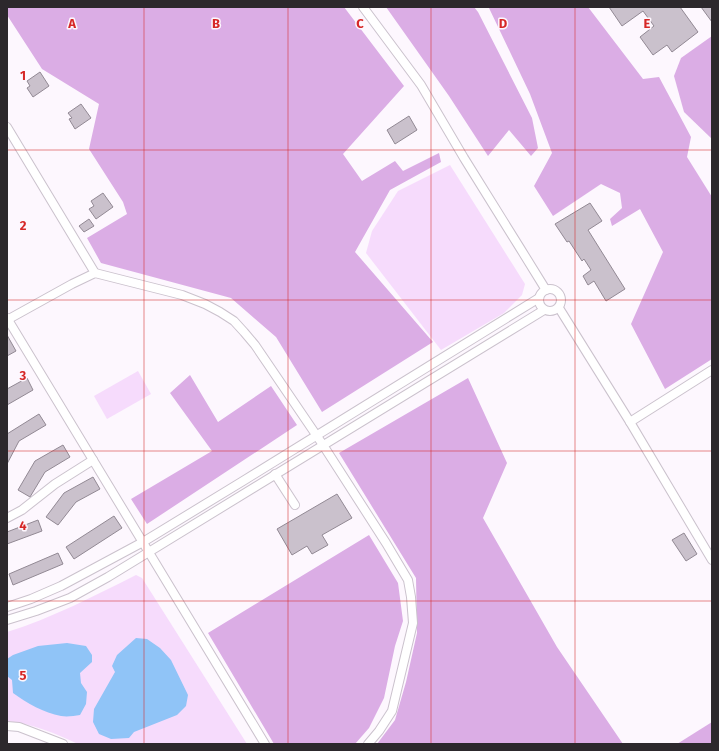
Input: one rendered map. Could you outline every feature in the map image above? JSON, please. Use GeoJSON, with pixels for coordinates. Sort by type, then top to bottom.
{"type":"FeatureCollection","features":[{"type":"Feature","properties":{"kind":"street"},"geometry":{"type":"LineString","coordinates":[[363,7],[421,85],[464,158],[546,290]]}},
{"type":"Feature","properties":{"kind":"street"},"geometry":{"type":"LineString","coordinates":[[7,127],[95,273]]}},
{"type":"Feature","properties":{"kind":"street"},"geometry":{"type":"LineString","coordinates":[[265,744],[7,319],[95,273],[182,295],[205,304],[234,321],[255,345],[324,445],[402,569],[408,580],[413,623],[392,711],[368,744]]}},
{"type":"Feature","properties":{"kind":"street"},"geometry":{"type":"LineString","coordinates":[[553,289],[559,293],[561,301],[558,308],[552,312],[544,310],[539,305],[539,298],[542,292],[546,290],[553,289]]}},
{"type":"Feature","properties":{"kind":"street"},"geometry":{"type":"LineString","coordinates":[[7,607],[31,599],[61,586],[143,542],[539,298]]}},
{"type":"Feature","properties":{"kind":"street"},"geometry":{"type":"LineString","coordinates":[[558,308],[630,422],[712,560]]}},
{"type":"Feature","properties":{"kind":"street"},"geometry":{"type":"LineString","coordinates":[[7,620],[70,598],[149,552],[544,310]]}},
{"type":"Feature","properties":{"kind":"street"},"geometry":{"type":"LineString","coordinates":[[630,422],[712,370]]}},
{"type":"Feature","properties":{"kind":"street"},"geometry":{"type":"LineString","coordinates":[[7,518],[22,510],[55,484],[93,460]]}},
{"type":"Feature","properties":{"kind":"street"},"geometry":{"type":"LineString","coordinates":[[275,474],[295,505]]}},
{"type":"Feature","properties":{"kind":"street"},"geometry":{"type":"LineString","coordinates":[[7,726],[19,727],[64,744]]}},
{"type":"Feature","properties":{"kind":"shaded area"},"geometry":{"type":"Polygon","coordinates":[[[7,7],[344,7],[404,86],[343,154],[362,181],[395,161],[403,171],[439,153],[441,162],[390,190],[355,252],[433,342],[322,412],[276,337],[231,298],[101,263],[87,238],[127,214],[123,202],[89,149],[99,104],[42,69],[7,15],[7,7]]]}},
{"type":"Feature","properties":{"kind":"shaded area"},"geometry":{"type":"Polygon","coordinates":[[[386,7],[474,7],[478,12],[532,118],[538,148],[531,156],[509,130],[488,156],[449,96],[386,7]]]}},
{"type":"Feature","properties":{"kind":"shaded area"},"geometry":{"type":"Polygon","coordinates":[[[588,7],[643,79],[659,77],[691,137],[687,157],[712,197],[712,359],[665,389],[631,324],[663,252],[640,209],[612,226],[610,219],[622,208],[620,193],[601,184],[553,216],[534,186],[552,153],[530,94],[489,8],[588,7]]]}},
{"type":"Feature","properties":{"kind":"shaded area"},"geometry":{"type":"Polygon","coordinates":[[[712,36],[712,139],[684,112],[674,76],[681,58],[712,36]]]}},
{"type":"Feature","properties":{"kind":"shaded area"},"geometry":{"type":"Polygon","coordinates":[[[450,165],[525,284],[522,295],[504,313],[441,350],[366,253],[372,231],[398,191],[450,165]]]}},
{"type":"Feature","properties":{"kind":"shaded area"},"geometry":{"type":"Polygon","coordinates":[[[138,371],[151,394],[107,419],[94,396],[138,371]]]}},
{"type":"Feature","properties":{"kind":"shaded area"},"geometry":{"type":"Polygon","coordinates":[[[190,375],[218,422],[271,386],[297,425],[147,524],[131,499],[212,451],[170,393],[190,375]]]}},
{"type":"Feature","properties":{"kind":"shaded area"},"geometry":{"type":"Polygon","coordinates":[[[468,378],[507,463],[483,518],[557,647],[623,744],[377,744],[395,720],[406,682],[417,633],[416,578],[339,453],[468,378]]]}},
{"type":"Feature","properties":{"kind":"shaded area"},"geometry":{"type":"Polygon","coordinates":[[[369,535],[398,583],[403,621],[395,646],[384,698],[369,728],[355,744],[274,744],[208,633],[369,535]]]}},
{"type":"Feature","properties":{"kind":"shaded area"},"geometry":{"type":"Polygon","coordinates":[[[136,575],[142,578],[247,744],[78,744],[61,736],[25,724],[7,721],[7,632],[89,599],[136,575]]]}},
{"type":"Feature","properties":{"kind":"shaded area"},"geometry":{"type":"Polygon","coordinates":[[[712,722],[712,744],[677,744],[712,722]]]}},
{"type":"Feature","properties":{"kind":"water"},"geometry":{"type":"Polygon","coordinates":[[[136,638],[147,639],[160,648],[171,660],[188,695],[186,706],[177,715],[134,732],[129,738],[111,739],[99,734],[93,722],[94,709],[115,672],[112,666],[117,655],[136,638]]]}},
{"type":"Feature","properties":{"kind":"water"},"geometry":{"type":"Polygon","coordinates":[[[67,643],[86,646],[92,655],[92,662],[80,673],[81,683],[87,692],[86,704],[80,715],[63,716],[48,713],[13,693],[12,680],[7,676],[7,659],[13,655],[38,646],[67,643]]]}},
{"type":"Feature","properties":{"kind":"building"},"geometry":{"type":"Polygon","coordinates":[[[609,7],[680,7],[698,32],[672,52],[667,45],[653,55],[640,37],[654,26],[643,11],[622,26],[609,7]]]}},
{"type":"Feature","properties":{"kind":"building"},"geometry":{"type":"Polygon","coordinates":[[[701,7],[712,7],[712,22],[701,7]]]}},
{"type":"Feature","properties":{"kind":"building"},"geometry":{"type":"Polygon","coordinates":[[[40,72],[49,86],[33,97],[27,88],[30,86],[27,81],[40,72]]]}},
{"type":"Feature","properties":{"kind":"building"},"geometry":{"type":"Polygon","coordinates":[[[81,104],[91,118],[75,129],[69,119],[72,118],[68,113],[81,104]]]}},
{"type":"Feature","properties":{"kind":"building"},"geometry":{"type":"Polygon","coordinates":[[[409,116],[417,130],[395,144],[387,130],[409,116]]]}},
{"type":"Feature","properties":{"kind":"building"},"geometry":{"type":"Polygon","coordinates":[[[103,193],[113,207],[96,219],[89,209],[94,206],[91,201],[103,193]]]}},
{"type":"Feature","properties":{"kind":"building"},"geometry":{"type":"Polygon","coordinates":[[[590,203],[602,221],[588,230],[625,289],[606,301],[594,281],[588,285],[583,276],[591,270],[584,259],[582,261],[569,241],[567,242],[555,224],[590,203]]]}},
{"type":"Feature","properties":{"kind":"building"},"geometry":{"type":"Polygon","coordinates":[[[89,219],[94,226],[84,232],[79,226],[89,219]]]}},
{"type":"Feature","properties":{"kind":"building"},"geometry":{"type":"Polygon","coordinates":[[[7,335],[16,351],[7,356],[7,335]]]}},
{"type":"Feature","properties":{"kind":"building"},"geometry":{"type":"Polygon","coordinates":[[[27,378],[33,390],[7,405],[7,389],[27,378]]]}},
{"type":"Feature","properties":{"kind":"building"},"geometry":{"type":"Polygon","coordinates":[[[39,414],[46,425],[19,441],[7,464],[7,434],[39,414]]]}},
{"type":"Feature","properties":{"kind":"building"},"geometry":{"type":"Polygon","coordinates":[[[63,445],[70,457],[45,472],[30,497],[18,490],[35,461],[63,445]]]}},
{"type":"Feature","properties":{"kind":"building"},"geometry":{"type":"Polygon","coordinates":[[[93,477],[100,489],[76,502],[58,525],[46,517],[64,493],[93,477]]]}},
{"type":"Feature","properties":{"kind":"building"},"geometry":{"type":"Polygon","coordinates":[[[337,494],[352,518],[322,535],[328,545],[312,554],[307,546],[292,555],[277,529],[337,494]]]}},
{"type":"Feature","properties":{"kind":"building"},"geometry":{"type":"Polygon","coordinates":[[[114,516],[122,528],[74,559],[66,547],[114,516]]]}},
{"type":"Feature","properties":{"kind":"building"},"geometry":{"type":"Polygon","coordinates":[[[38,520],[42,531],[7,544],[7,532],[38,520]]]}},
{"type":"Feature","properties":{"kind":"building"},"geometry":{"type":"Polygon","coordinates":[[[684,533],[697,554],[686,561],[672,540],[684,533]]]}},
{"type":"Feature","properties":{"kind":"building"},"geometry":{"type":"Polygon","coordinates":[[[58,553],[63,564],[13,585],[9,574],[58,553]]]}}]}
